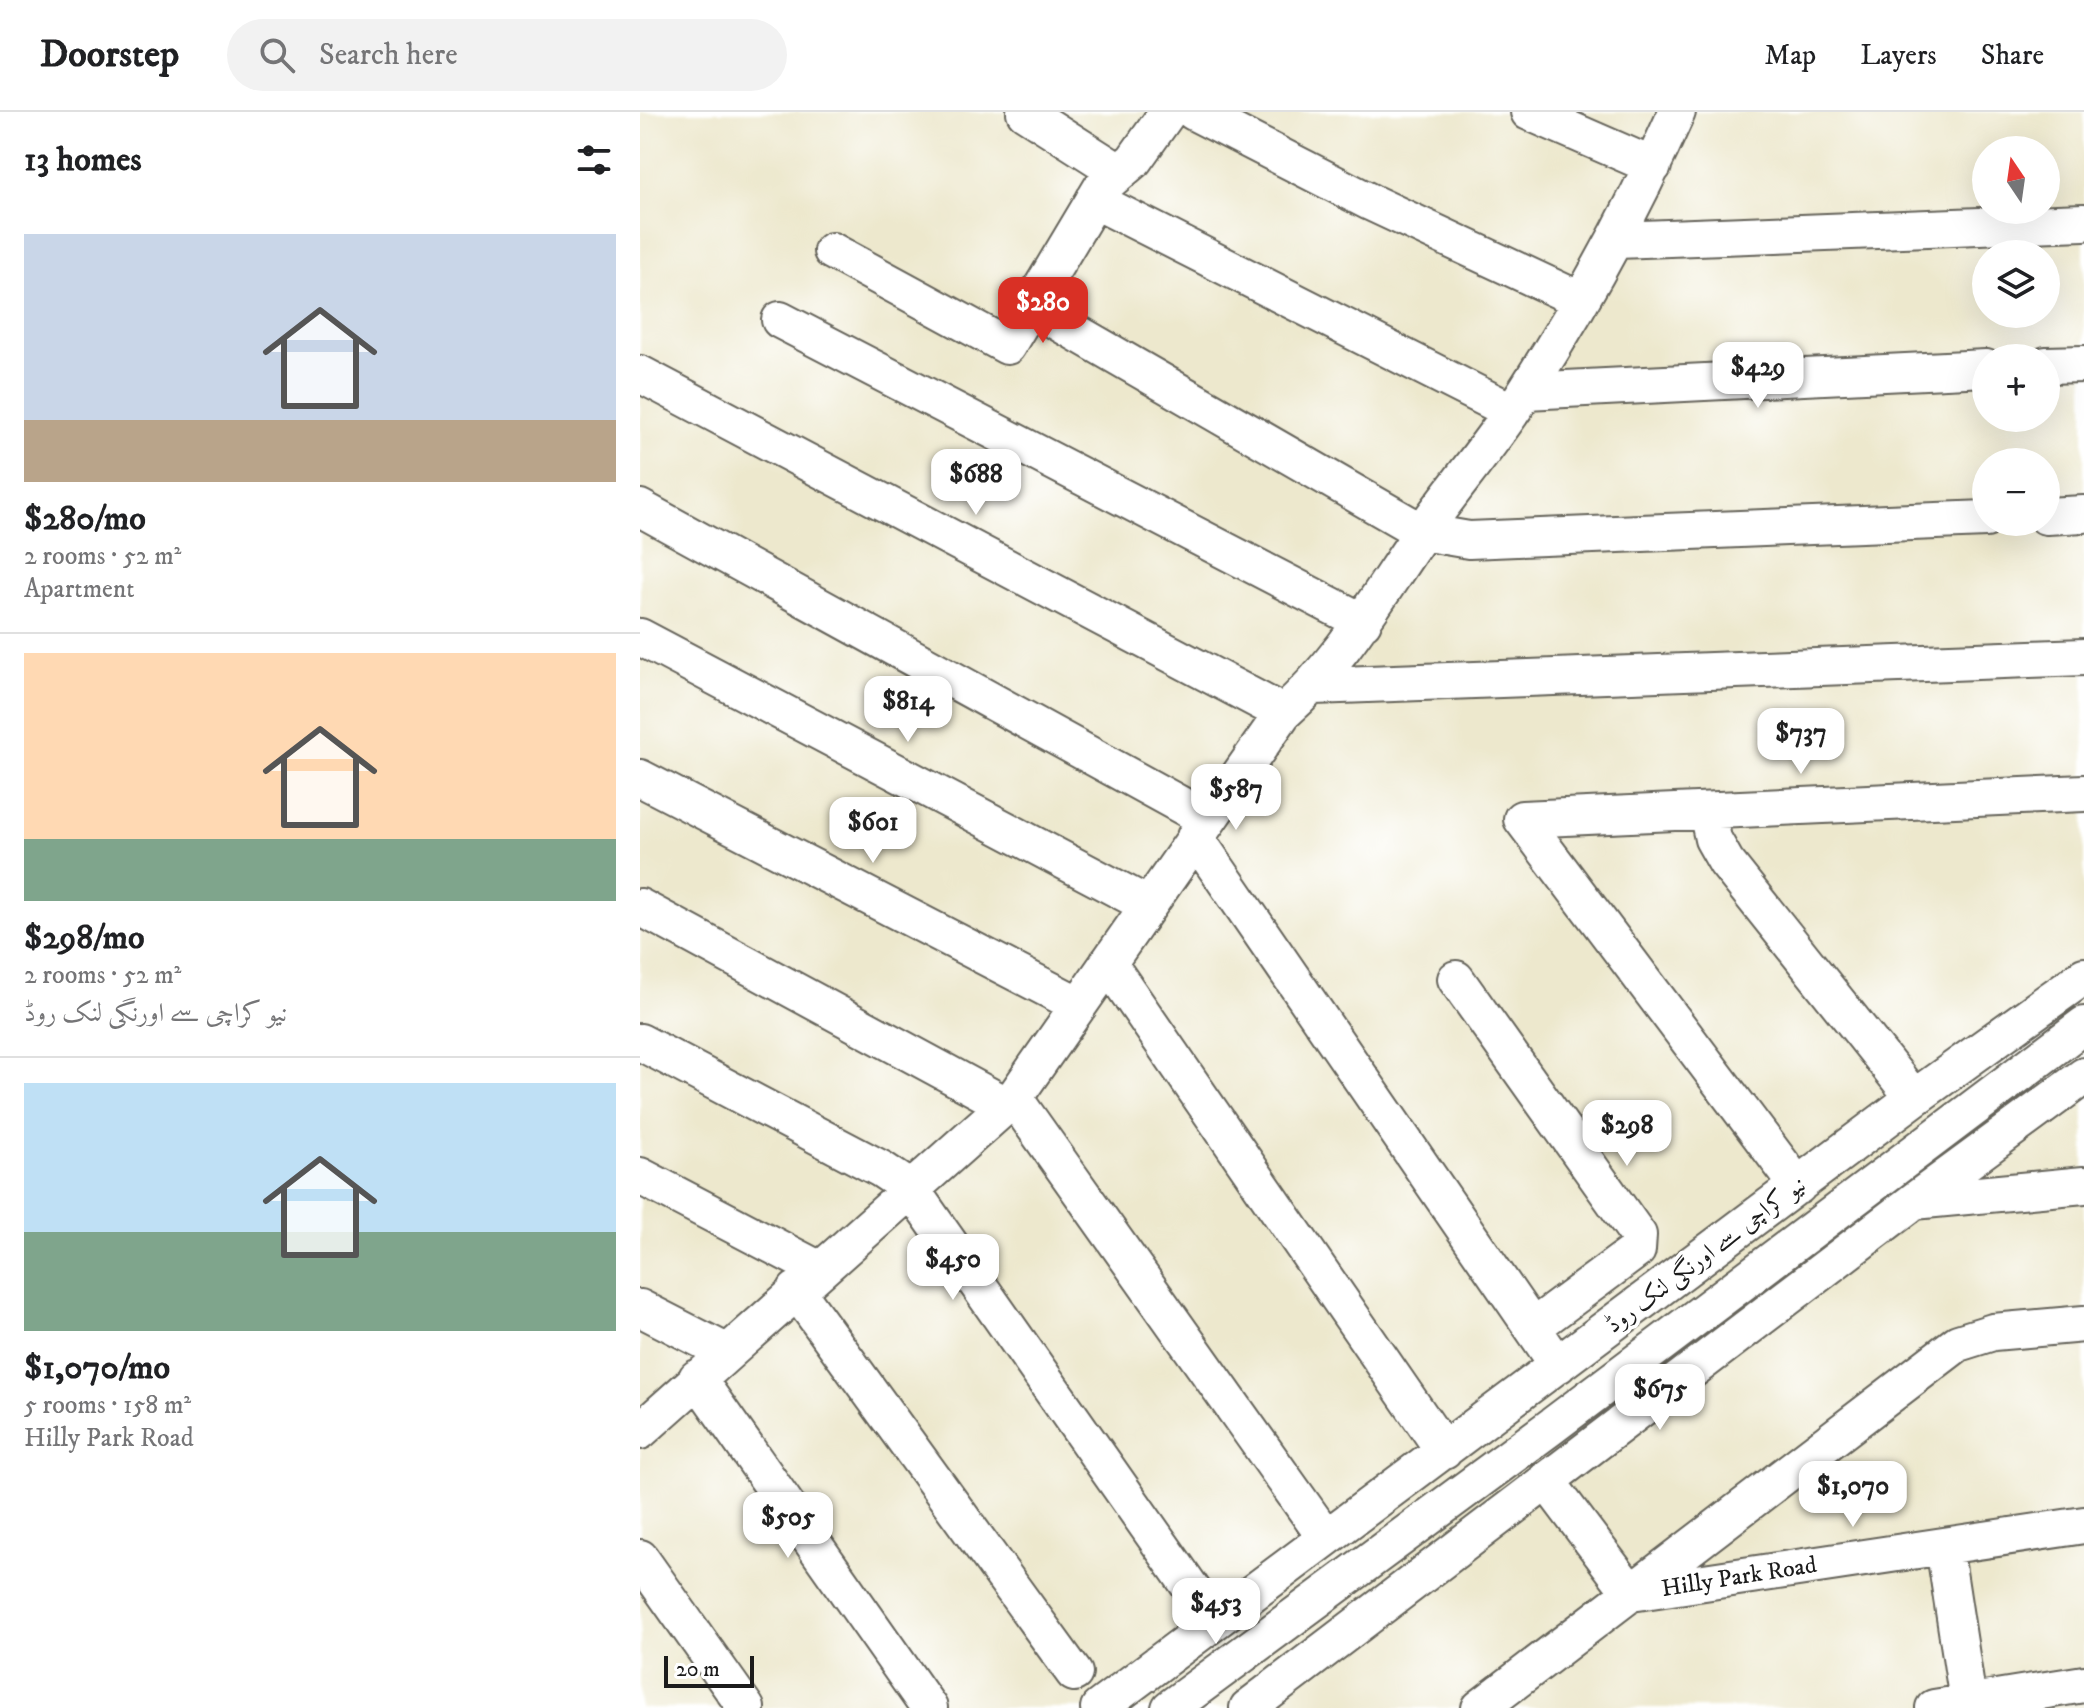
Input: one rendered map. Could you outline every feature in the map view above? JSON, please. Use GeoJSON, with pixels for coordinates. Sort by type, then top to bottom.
{"type":"FeatureCollection","features":[{"type":"Feature","properties":{"kind":"street"},"geometry":{"type":"LineString","coordinates":[[1025,112],[1119,172]]}},
{"type":"Feature","properties":{"kind":"street"},"geometry":{"type":"LineString","coordinates":[[832,251],[1007,346],[1102,187],[1134,160],[1168,112]]}},
{"type":"Feature","properties":{"kind":"street"},"geometry":{"type":"LineString","coordinates":[[1194,112],[1370,202],[1580,300]]}},
{"type":"Feature","properties":{"kind":"street"},"geometry":{"type":"LineString","coordinates":[[1529,112],[1653,166]]}},
{"type":"Feature","properties":{"kind":"street"},"geometry":{"type":"LineString","coordinates":[[640,1431],[1010,1101],[1283,713],[1314,686],[1363,622],[1422,532],[1519,401],[1617,240],[1677,112]]}},
{"type":"Feature","properties":{"kind":"street"},"geometry":{"type":"LineString","coordinates":[[1094,200],[1519,401],[1972,369]]}},
{"type":"Feature","properties":{"kind":"street"},"geometry":{"type":"LineString","coordinates":[[1617,240],[2084,222]]}},
{"type":"Feature","properties":{"kind":"street"},"geometry":{"type":"LineString","coordinates":[[1030,306],[1422,532],[1469,540],[1972,520]]}},
{"type":"Feature","properties":{"kind":"street"},"geometry":{"type":"LineString","coordinates":[[780,320],[1363,622]]}},
{"type":"Feature","properties":{"kind":"street"},"geometry":{"type":"LineString","coordinates":[[2060,365],[2084,364]]}},
{"type":"Feature","properties":{"kind":"street"},"geometry":{"type":"LineString","coordinates":[[640,374],[1283,713]]}},
{"type":"Feature","properties":{"kind":"street"},"geometry":{"type":"LineString","coordinates":[[640,508],[1202,828],[1558,1365]]}},
{"type":"Feature","properties":{"kind":"street"},"geometry":{"type":"LineString","coordinates":[[2060,515],[2084,514]]}},
{"type":"Feature","properties":{"kind":"street"},"geometry":{"type":"LineString","coordinates":[[640,637],[1148,905]]}},
{"type":"Feature","properties":{"kind":"street"},"geometry":{"type":"LineString","coordinates":[[1314,686],[2084,657]]}},
{"type":"Feature","properties":{"kind":"street"},"geometry":{"type":"LineString","coordinates":[[640,778],[1079,1005]]}},
{"type":"Feature","properties":{"kind":"street"},"geometry":{"type":"LineString","coordinates":[[1798,1186],[1522,819],[2084,793]]}},
{"type":"Feature","properties":{"kind":"street"},"geometry":{"type":"LineString","coordinates":[[1707,811],[1713,839],[1726,862],[1914,1098]]}},
{"type":"Feature","properties":{"kind":"street"},"geometry":{"type":"LineString","coordinates":[[640,907],[1010,1101],[1326,1538]]}},
{"type":"Feature","properties":{"kind":"street"},"geometry":{"type":"LineString","coordinates":[[1108,963],[1444,1451]]}},
{"type":"Feature","properties":{"kind":"street","name":"نیو کراچی سے اورنگی لنک روڈ"},"geometry":{"type":"LineString","coordinates":[[1099,1708],[1914,1098],[2084,976]]}},
{"type":"Feature","properties":{"kind":"street"},"geometry":{"type":"LineString","coordinates":[[1456,979],[1638,1235],[1637,1250],[1533,1327]]}},
{"type":"Feature","properties":{"kind":"street","name":"نیو کراچی سے اورنگی لنک روڈ"},"geometry":{"type":"LineString","coordinates":[[1170,1708],[2084,1025]]}},
{"type":"Feature","properties":{"kind":"street"},"geometry":{"type":"LineString","coordinates":[[640,1042],[881,1169],[911,1189],[1214,1621]]}},
{"type":"Feature","properties":{"kind":"street"},"geometry":{"type":"LineString","coordinates":[[1248,1708],[1914,1201],[2084,1076]]}},
{"type":"Feature","properties":{"kind":"street"},"geometry":{"type":"LineString","coordinates":[[640,1176],[808,1280],[1074,1673]]}},
{"type":"Feature","properties":{"kind":"street"},"geometry":{"type":"LineString","coordinates":[[1914,1201],[2084,1185]]}},
{"type":"Feature","properties":{"kind":"street"},"geometry":{"type":"LineString","coordinates":[[640,1308],[726,1352]]}},
{"type":"Feature","properties":{"kind":"street"},"geometry":{"type":"LineString","coordinates":[[1480,1708],[1958,1343],[1993,1332],[2084,1324]]}},
{"type":"Feature","properties":{"kind":"street"},"geometry":{"type":"LineString","coordinates":[[697,1378],[929,1708]]}},
{"type":"Feature","properties":{"kind":"street"},"geometry":{"type":"LineString","coordinates":[[1546,1480],[1631,1593]]}},
{"type":"Feature","properties":{"kind":"street","name":"Hilly Park Road"},"geometry":{"type":"LineString","coordinates":[[1631,1593],[2084,1525]]}},
{"type":"Feature","properties":{"kind":"street"},"geometry":{"type":"LineString","coordinates":[[1944,1546],[1957,1706],[2084,1684]]}},
{"type":"Feature","properties":{"kind":"street"},"geometry":{"type":"LineString","coordinates":[[640,1558],[746,1708]]}},
{"type":"Feature","properties":{"kind":"street"},"geometry":{"type":"LineString","coordinates":[[1179,1647],[1206,1681]]}}]}
